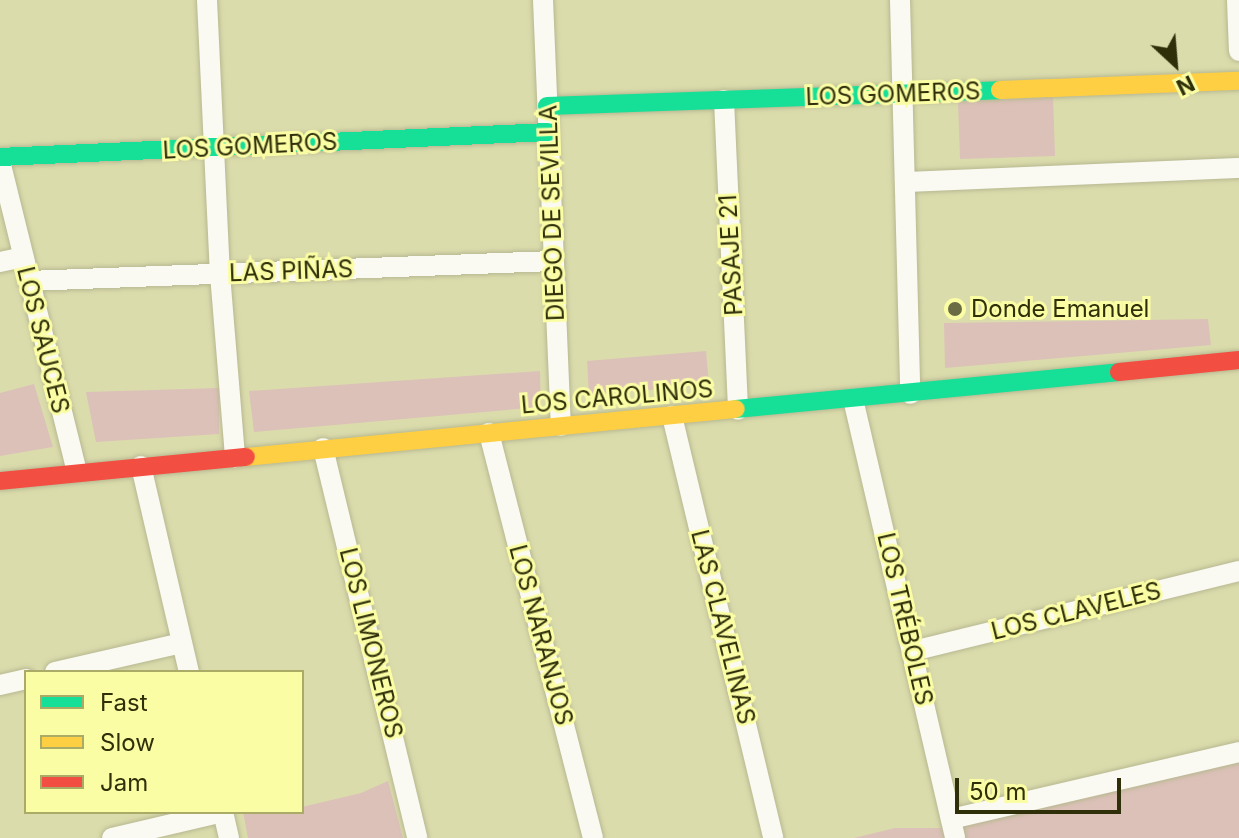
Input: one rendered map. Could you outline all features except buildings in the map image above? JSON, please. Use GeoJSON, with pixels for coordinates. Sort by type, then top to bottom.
{"type":"FeatureCollection","features":[{"type":"Feature","properties":{"kind":"street"},"geometry":{"type":"LineString","coordinates":[[207,0],[220,274],[235,457]]}},
{"type":"Feature","properties":{"kind":"street","name":"DIEGO DE SEVILLA"},"geometry":{"type":"LineString","coordinates":[[543,0],[561,426]]}},
{"type":"Feature","properties":{"kind":"street"},"geometry":{"type":"LineString","coordinates":[[900,0],[910,394]]}},
{"type":"Feature","properties":{"kind":"street"},"geometry":{"type":"LineString","coordinates":[[1237,0],[1239,51]]}},
{"type":"Feature","properties":{"kind":"street","name":"LOS GOMEROS"},"geometry":{"type":"LineString","coordinates":[[547,106],[1239,81]]}},
{"type":"Feature","properties":{"kind":"street","name":"PASAJE 21"},"geometry":{"type":"LineString","coordinates":[[724,100],[738,410]]}},
{"type":"Feature","properties":{"kind":"street","name":"LOS GOMEROS"},"geometry":{"type":"LineString","coordinates":[[0,159],[548,132]]}},
{"type":"Feature","properties":{"kind":"street","name":"LOS SAUCES"},"geometry":{"type":"LineString","coordinates":[[0,159],[77,472]]}},
{"type":"Feature","properties":{"kind":"street"},"geometry":{"type":"LineString","coordinates":[[905,182],[1239,168]]}},
{"type":"Feature","properties":{"kind":"street"},"geometry":{"type":"LineString","coordinates":[[0,262],[23,257]]}},
{"type":"Feature","properties":{"kind":"street","name":"LAS PIÑAS"},"geometry":{"type":"LineString","coordinates":[[28,281],[554,261]]}},
{"type":"Feature","properties":{"kind":"street","name":"LOS CAROLINOS"},"geometry":{"type":"LineString","coordinates":[[0,481],[1239,360]]}},
{"type":"Feature","properties":{"kind":"street","name":"LOS TRÉBOLES"},"geometry":{"type":"LineString","coordinates":[[853,399],[953,828]]}},
{"type":"Feature","properties":{"kind":"street","name":"LAS CLAVELINAS"},"geometry":{"type":"LineString","coordinates":[[672,416],[773,838]]}},
{"type":"Feature","properties":{"kind":"street","name":"LOS NARANJOS"},"geometry":{"type":"LineString","coordinates":[[489,433],[593,838]]}},
{"type":"Feature","properties":{"kind":"street","name":"LOS LIMONEROS"},"geometry":{"type":"LineString","coordinates":[[323,448],[417,838]]}},
{"type":"Feature","properties":{"kind":"street"},"geometry":{"type":"LineString","coordinates":[[141,466],[189,670]]}},
{"type":"Feature","properties":{"kind":"street","name":"LOS CLAVELES"},"geometry":{"type":"LineString","coordinates":[[913,651],[1239,571]]}},
{"type":"Feature","properties":{"kind":"street"},"geometry":{"type":"LineString","coordinates":[[64,670],[182,643]]}},
{"type":"Feature","properties":{"kind":"street"},"geometry":{"type":"LineString","coordinates":[[0,685],[24,679]]}},
{"type":"Feature","properties":{"kind":"street"},"geometry":{"type":"LineString","coordinates":[[953,828],[1239,752]]}},
{"type":"Feature","properties":{"kind":"street"},"geometry":{"type":"LineString","coordinates":[[112,838],[214,814]]}},
{"type":"Feature","properties":{"kind":"street"},"geometry":{"type":"LineString","coordinates":[[223,814],[229,838]]}},
{"type":"Feature","properties":{"kind":"shaded area"},"geometry":{"type":"Polygon","coordinates":[[[1053,97],[1055,156],[960,159],[958,101],[1053,97]]]}},
{"type":"Feature","properties":{"kind":"shaded area"},"geometry":{"type":"Polygon","coordinates":[[[1208,319],[1211,345],[945,368],[944,323],[1208,319]]]}},
{"type":"Feature","properties":{"kind":"shaded area"},"geometry":{"type":"Polygon","coordinates":[[[706,351],[709,385],[589,395],[587,361],[706,351]]]}},
{"type":"Feature","properties":{"kind":"shaded area"},"geometry":{"type":"Polygon","coordinates":[[[540,371],[541,407],[254,432],[249,391],[540,371]]]}},
{"type":"Feature","properties":{"kind":"shaded area"},"geometry":{"type":"Polygon","coordinates":[[[34,384],[53,447],[0,456],[0,393],[34,384]]]}},
{"type":"Feature","properties":{"kind":"shaded area"},"geometry":{"type":"Polygon","coordinates":[[[219,388],[219,434],[96,442],[86,392],[219,388]]]}},
{"type":"Feature","properties":{"kind":"shaded area"},"geometry":{"type":"Polygon","coordinates":[[[1239,761],[1239,838],[854,838],[895,828],[940,828],[1085,792],[1239,761]]]}},
{"type":"Feature","properties":{"kind":"shaded area"},"geometry":{"type":"Polygon","coordinates":[[[388,781],[403,838],[248,838],[243,814],[304,814],[304,807],[361,793],[388,781]]]}},
{"type":"Feature","properties":{"kind":"traffic: fast"},"geometry":{"type":"LineString","coordinates":[[547,106],[1000,90]]}},
{"type":"Feature","properties":{"kind":"traffic: fast"},"geometry":{"type":"LineString","coordinates":[[0,157],[548,132]]}},
{"type":"Feature","properties":{"kind":"traffic: fast"},"geometry":{"type":"LineString","coordinates":[[736,409],[1119,372]]}},
{"type":"Feature","properties":{"kind":"traffic: slow"},"geometry":{"type":"LineString","coordinates":[[1000,90],[1239,81]]}},
{"type":"Feature","properties":{"kind":"traffic: slow"},"geometry":{"type":"LineString","coordinates":[[246,457],[736,409]]}},
{"type":"Feature","properties":{"kind":"traffic: jam"},"geometry":{"type":"LineString","coordinates":[[1119,372],[1239,360]]}},
{"type":"Feature","properties":{"kind":"traffic: jam"},"geometry":{"type":"LineString","coordinates":[[0,481],[246,457]]}},
{"type":"Feature","properties":{"kind":"place","name":"Donde Emanuel"},"geometry":{"type":"Point","coordinates":[955,309]}}]}
